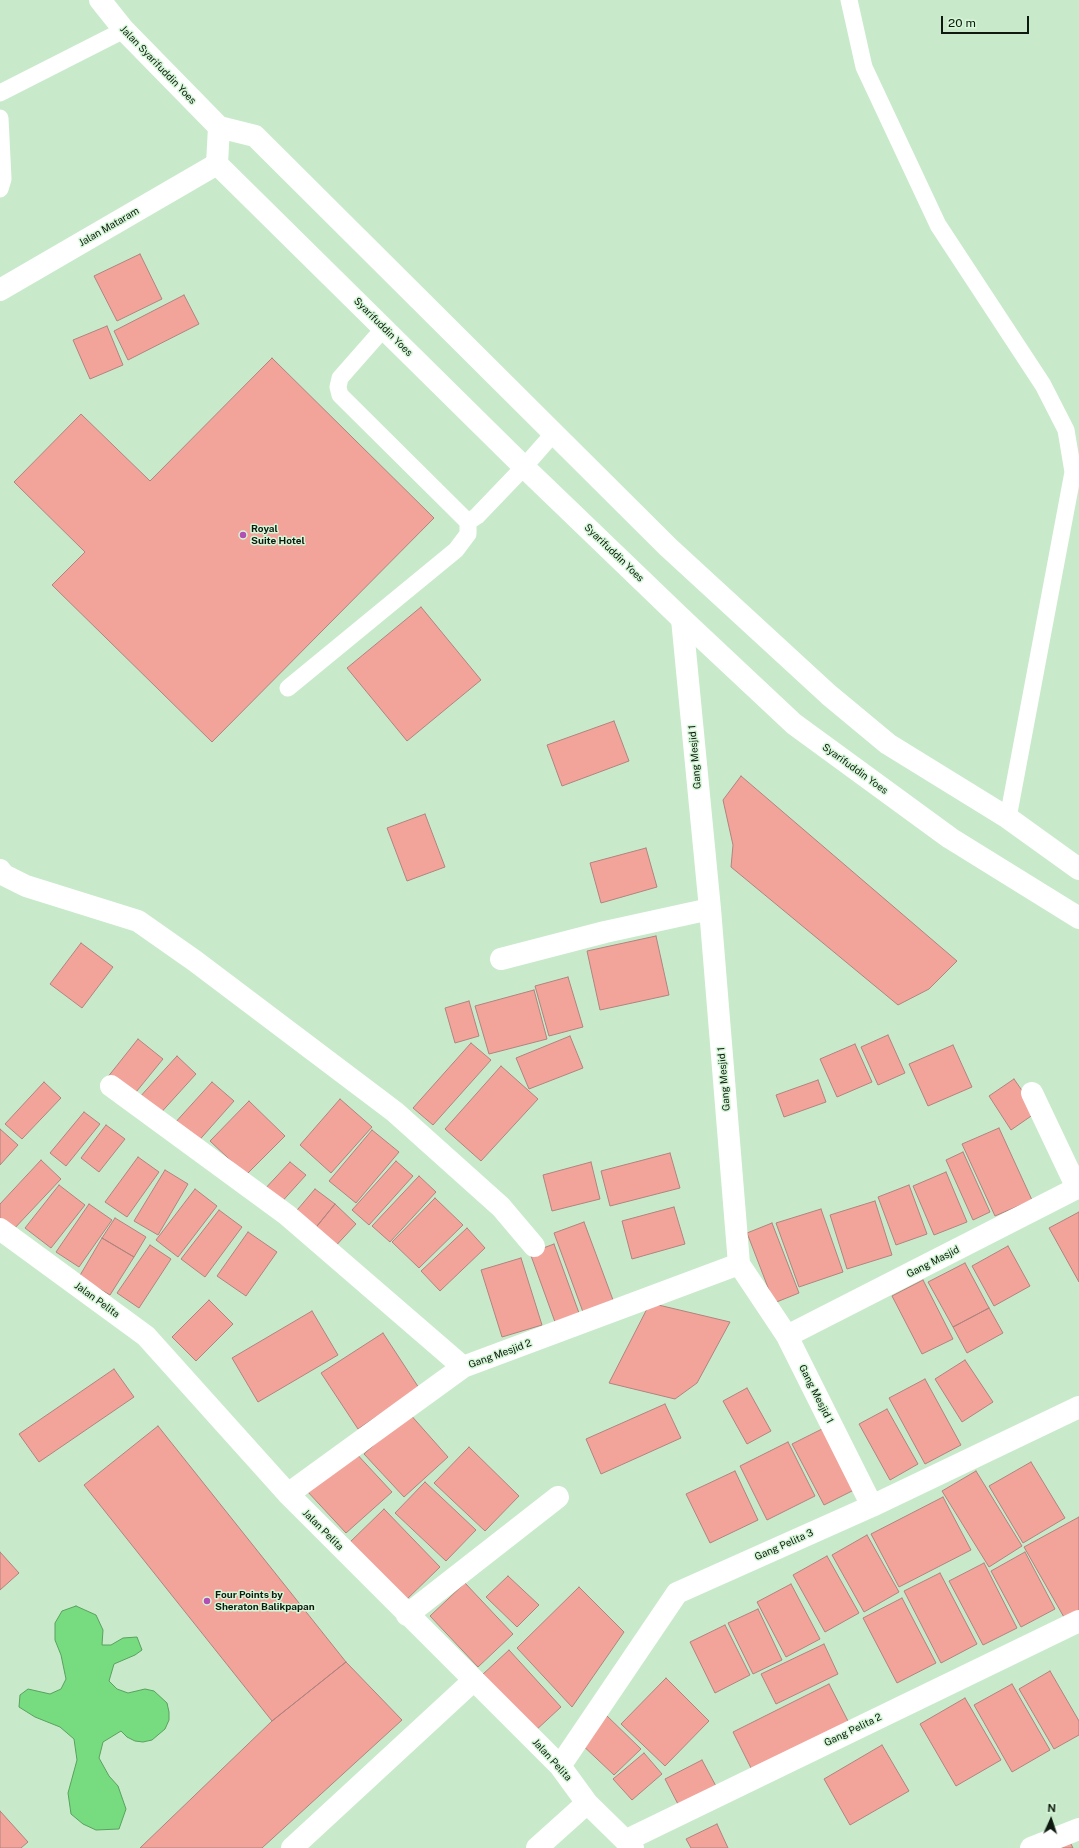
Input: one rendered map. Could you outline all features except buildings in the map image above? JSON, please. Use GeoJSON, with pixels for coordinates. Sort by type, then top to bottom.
{"type":"FeatureCollection","features":[{"type":"Feature","properties":{"kind":"main road","name":"Jalan Syarifuddin Yoes"},"geometry":{"type":"LineString","coordinates":[[100,0],[124,30],[219,127]]}},
{"type":"Feature","properties":{"kind":"main road"},"geometry":{"type":"LineString","coordinates":[[217,164],[219,127],[255,136],[668,547],[829,695],[888,744],[1008,818],[1079,869]]}},
{"type":"Feature","properties":{"kind":"main road","name":"Jalan Mataram"},"geometry":{"type":"LineString","coordinates":[[0,290],[217,164]]}},
{"type":"Feature","properties":{"kind":"main road","name":"Syarifuddin Yoes"},"geometry":{"type":"LineString","coordinates":[[217,164],[524,467],[794,724],[950,838],[1079,918]]}},
{"type":"Feature","properties":{"kind":"main road","name":"Gang Mesjid 1"},"geometry":{"type":"LineString","coordinates":[[682,619],[710,909],[740,1264],[787,1336],[872,1506]]}},
{"type":"Feature","properties":{"kind":"main road"},"geometry":{"type":"LineString","coordinates":[[0,870],[4,875],[26,886],[138,921],[190,957],[395,1112],[501,1207],[534,1246]]}},
{"type":"Feature","properties":{"kind":"main road"},"geometry":{"type":"LineString","coordinates":[[502,959],[605,932],[710,909]]}},
{"type":"Feature","properties":{"kind":"main road"},"geometry":{"type":"LineString","coordinates":[[111,1086],[287,1215],[463,1367]]}},
{"type":"Feature","properties":{"kind":"main road"},"geometry":{"type":"LineString","coordinates":[[1032,1093],[1078,1188]]}},
{"type":"Feature","properties":{"kind":"main road","name":"Gang Masjid"},"geometry":{"type":"LineString","coordinates":[[787,1336],[1078,1188]]}},
{"type":"Feature","properties":{"kind":"main road","name":"Jalan Pelita"},"geometry":{"type":"LineString","coordinates":[[0,1229],[146,1336],[288,1494],[407,1615],[560,1766],[587,1803],[630,1844]]}},
{"type":"Feature","properties":{"kind":"main road","name":"Gang Mesjid 2"},"geometry":{"type":"LineString","coordinates":[[288,1494],[463,1367],[740,1264]]}},
{"type":"Feature","properties":{"kind":"main road","name":"Gang Pelita 3"},"geometry":{"type":"LineString","coordinates":[[560,1766],[677,1593],[872,1506],[1079,1407]]}},
{"type":"Feature","properties":{"kind":"main road"},"geometry":{"type":"LineString","coordinates":[[407,1615],[558,1497]]}},
{"type":"Feature","properties":{"kind":"main road","name":"Gang Pelita 2"},"geometry":{"type":"LineString","coordinates":[[630,1844],[1079,1620]]}},
{"type":"Feature","properties":{"kind":"main road"},"geometry":{"type":"LineString","coordinates":[[292,1848],[474,1680]]}},
{"type":"Feature","properties":{"kind":"main road"},"geometry":{"type":"LineString","coordinates":[[537,1848],[587,1803]]}},
{"type":"Feature","properties":{"kind":"main road"},"geometry":{"type":"LineString","coordinates":[[1031,1848],[1079,1829]]}},
{"type":"Feature","properties":{"kind":"lane"},"geometry":{"type":"LineString","coordinates":[[849,0],[864,67],[938,225],[1042,385],[1066,430],[1073,472],[1008,818]]}},
{"type":"Feature","properties":{"kind":"lane"},"geometry":{"type":"LineString","coordinates":[[0,93],[124,30]]}},
{"type":"Feature","properties":{"kind":"lane"},"geometry":{"type":"LineString","coordinates":[[0,118],[4,179],[0,189]]}},
{"type":"Feature","properties":{"kind":"lane"},"geometry":{"type":"LineString","coordinates":[[288,688],[456,550],[468,534],[468,522],[340,395],[338,387],[340,378],[384,328]]}},
{"type":"Feature","properties":{"kind":"lane"},"geometry":{"type":"LineString","coordinates":[[468,522],[477,516],[553,434]]}},
{"type":"Feature","properties":{"kind":"shaded area"},"geometry":{"type":"Polygon","coordinates":[[[76,1606],[96,1615],[103,1630],[102,1645],[111,1645],[123,1638],[137,1637],[142,1650],[135,1655],[114,1664],[109,1681],[117,1689],[128,1693],[145,1689],[154,1691],[167,1703],[169,1712],[169,1720],[165,1729],[152,1740],[143,1742],[135,1741],[127,1737],[121,1731],[103,1742],[99,1758],[109,1776],[118,1786],[126,1809],[119,1829],[96,1830],[83,1824],[71,1814],[68,1793],[77,1760],[74,1739],[60,1727],[35,1717],[19,1707],[20,1695],[28,1689],[50,1694],[61,1689],[66,1679],[61,1655],[55,1640],[55,1623],[62,1611],[76,1606]]]}},
{"type":"Feature","properties":{"kind":"place","name":"Royal Suite Hotel"},"geometry":{"type":"Point","coordinates":[243,535]}},
{"type":"Feature","properties":{"kind":"place","name":"Four Points by Sheraton Balikpapan"},"geometry":{"type":"Point","coordinates":[207,1601]}}]}
